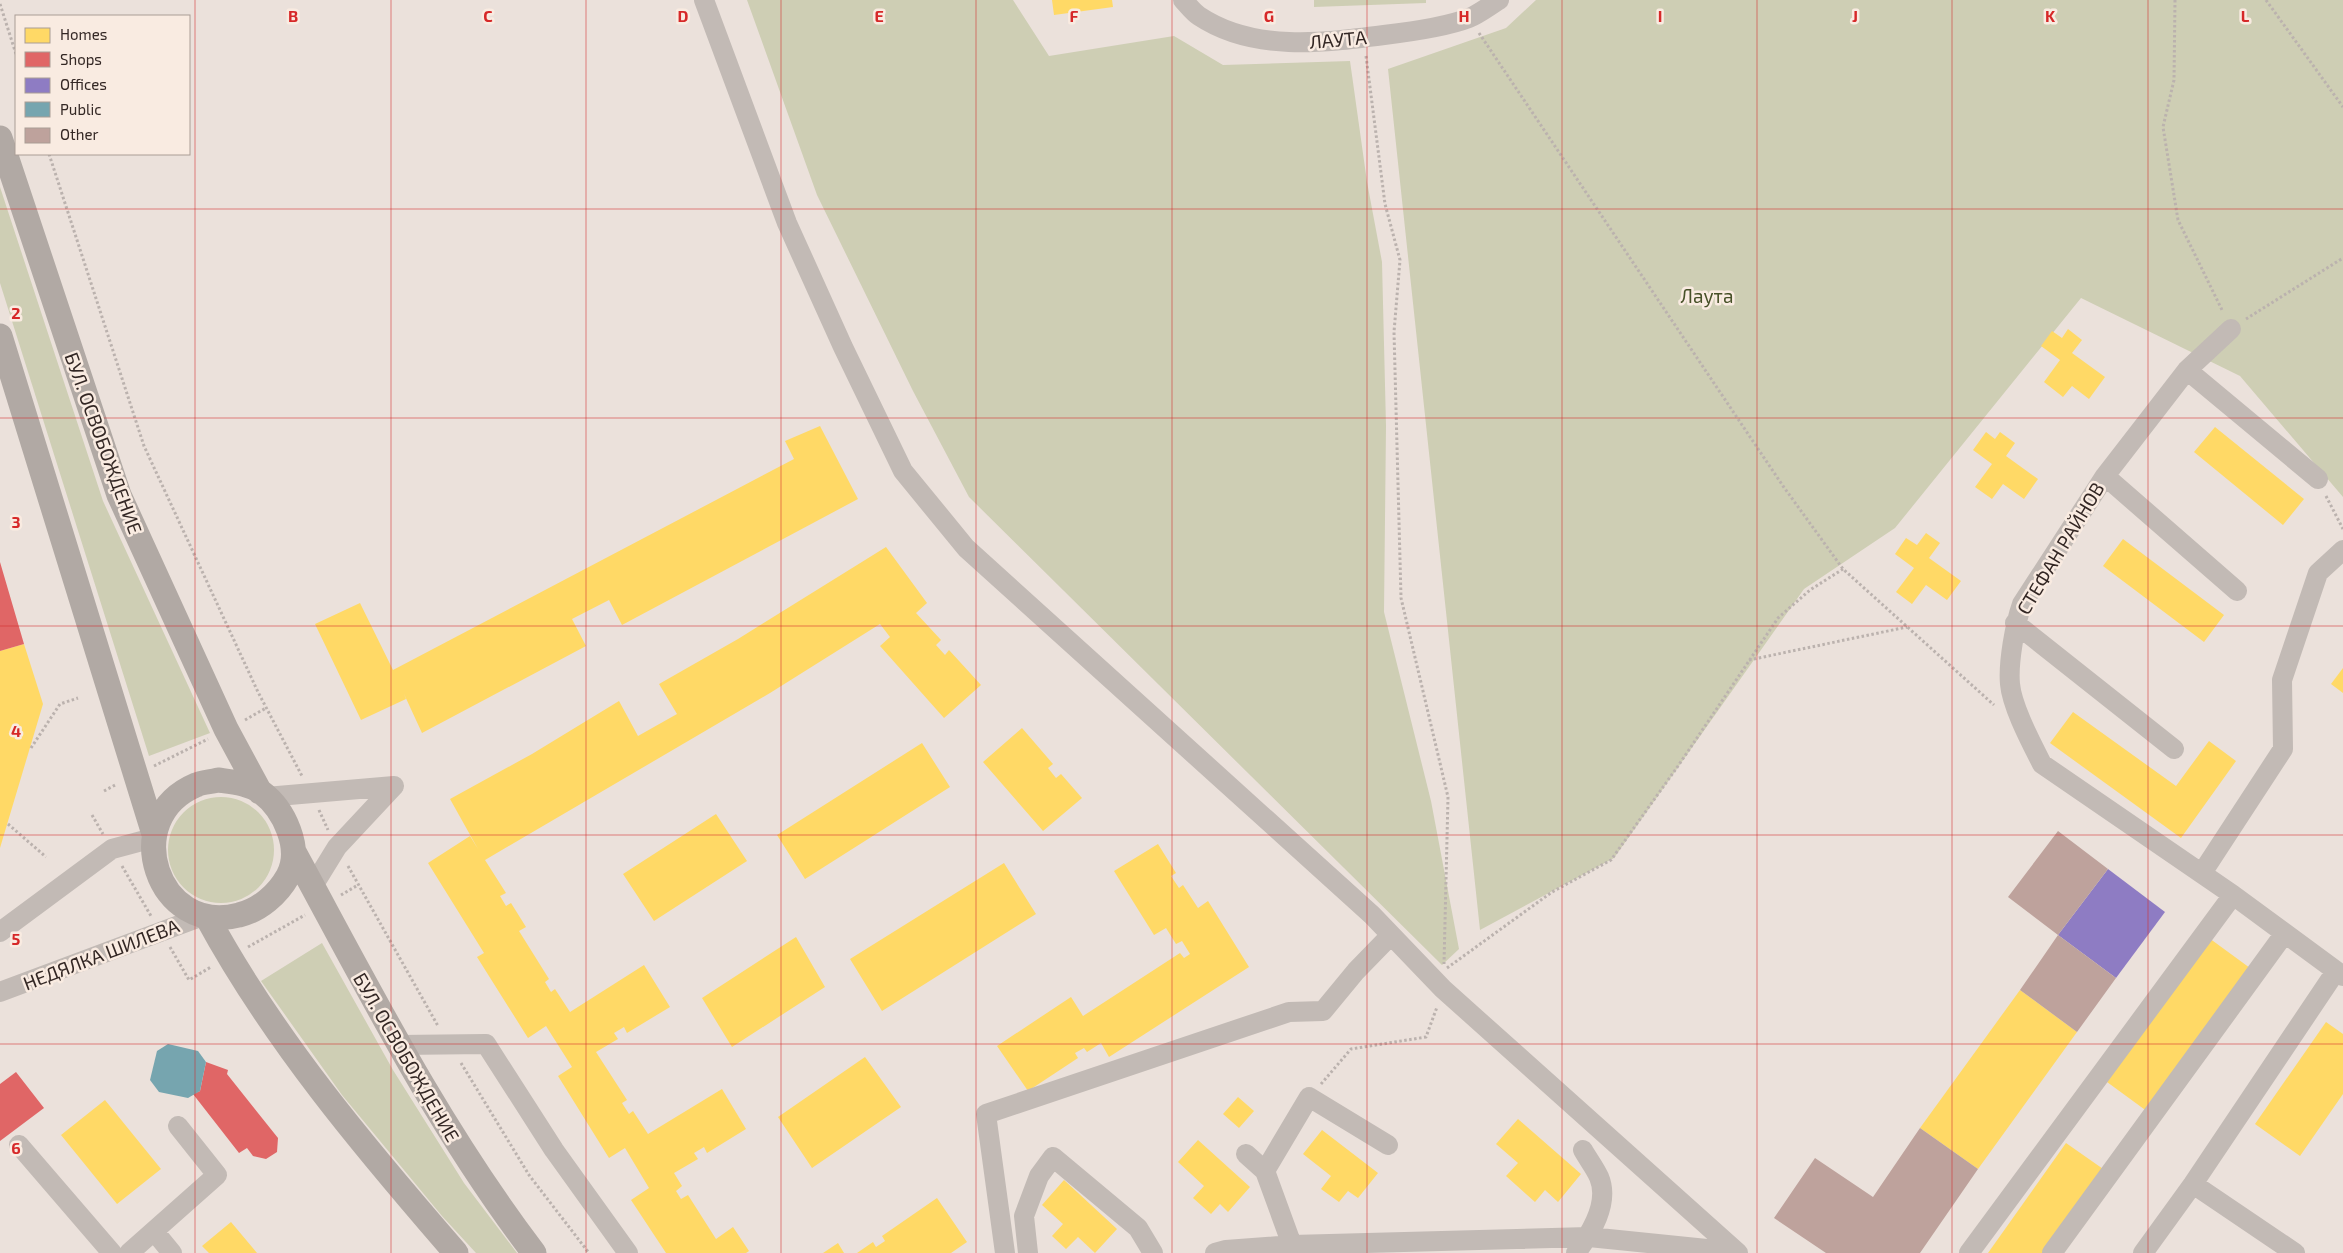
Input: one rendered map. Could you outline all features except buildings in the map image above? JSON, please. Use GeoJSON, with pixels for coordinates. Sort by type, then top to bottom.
{"type":"FeatureCollection","features":[{"type":"Feature","properties":{"kind":"main road","name":"БУЛ. ОСВОБОЖДЕНИЕ"},"geometry":{"type":"LineString","coordinates":[[0,138],[119,495],[226,730],[263,794]]}},
{"type":"Feature","properties":{"kind":"main road"},"geometry":{"type":"LineString","coordinates":[[0,336],[154,836]]}},
{"type":"Feature","properties":{"kind":"main road"},"geometry":{"type":"LineString","coordinates":[[218,780],[240,782],[263,794],[274,804],[284,821],[294,852],[290,872],[283,885],[268,900],[250,912],[229,918],[205,916],[179,903],[169,894],[158,878],[153,858],[154,836],[162,813],[177,796],[196,785],[218,780]]}},
{"type":"Feature","properties":{"kind":"main road","name":"БУЛ. ОСВОБОЖДЕНИЕ"},"geometry":{"type":"LineString","coordinates":[[294,852],[420,1084],[474,1170],[534,1253]]}},
{"type":"Feature","properties":{"kind":"main road"},"geometry":{"type":"LineString","coordinates":[[205,916],[229,958],[309,1075],[414,1205],[456,1253]]}},
{"type":"Feature","properties":{"kind":"street"},"geometry":{"type":"LineString","coordinates":[[704,0],[787,223],[843,347],[903,471],[966,548],[1365,908],[1443,989],[1737,1252]]}},
{"type":"Feature","properties":{"kind":"street","name":"ЛАУТА"},"geometry":{"type":"LineString","coordinates":[[1183,0],[1198,16],[1226,30],[1256,38],[1293,43],[1329,42],[1412,31],[1470,18],[1498,0]]}},
{"type":"Feature","properties":{"kind":"street","name":"СТЕФАН РАЙНОВ"},"geometry":{"type":"LineString","coordinates":[[2231,328],[2187,370],[2105,476],[2022,604],[2015,624],[2010,685],[2026,734],[2042,764],[2202,873],[2339,973]]}},
{"type":"Feature","properties":{"kind":"street"},"geometry":{"type":"LineString","coordinates":[[2187,370],[2318,479]]}},
{"type":"Feature","properties":{"kind":"street"},"geometry":{"type":"LineString","coordinates":[[2105,476],[2237,591]]}},
{"type":"Feature","properties":{"kind":"street"},"geometry":{"type":"LineString","coordinates":[[2202,873],[2283,749],[2282,680],[2318,573],[2343,550]]}},
{"type":"Feature","properties":{"kind":"street"},"geometry":{"type":"LineString","coordinates":[[2015,624],[2174,749]]}},
{"type":"Feature","properties":{"kind":"street"},"geometry":{"type":"LineString","coordinates":[[263,794],[394,786],[337,847],[317,896]]}},
{"type":"Feature","properties":{"kind":"street"},"geometry":{"type":"LineString","coordinates":[[0,932],[112,849],[154,836]]}},
{"type":"Feature","properties":{"kind":"street"},"geometry":{"type":"LineString","coordinates":[[1970,1253],[2233,895]]}},
{"type":"Feature","properties":{"kind":"street","name":"НЕДЯЛКА ШИЛЕВА"},"geometry":{"type":"LineString","coordinates":[[0,992],[205,916]]}},
{"type":"Feature","properties":{"kind":"street"},"geometry":{"type":"LineString","coordinates":[[2052,1253],[2285,933]]}},
{"type":"Feature","properties":{"kind":"street"},"geometry":{"type":"LineString","coordinates":[[1005,1253],[986,1114],[1289,1012],[1323,1011],[1356,971],[1391,934]]}},
{"type":"Feature","properties":{"kind":"street"},"geometry":{"type":"LineString","coordinates":[[2143,1253],[2339,973]]}},
{"type":"Feature","properties":{"kind":"street"},"geometry":{"type":"LineString","coordinates":[[399,1045],[486,1044],[554,1150],[628,1253]]}},
{"type":"Feature","properties":{"kind":"street"},"geometry":{"type":"LineString","coordinates":[[1265,1171],[1309,1097],[1388,1145]]}},
{"type":"Feature","properties":{"kind":"street"},"geometry":{"type":"LineString","coordinates":[[129,1253],[217,1175],[178,1126]]}},
{"type":"Feature","properties":{"kind":"street"},"geometry":{"type":"LineString","coordinates":[[20,1145],[112,1253]]}},
{"type":"Feature","properties":{"kind":"street"},"geometry":{"type":"LineString","coordinates":[[1576,1253],[1589,1237],[1602,1205],[1600,1179],[1583,1150]]}},
{"type":"Feature","properties":{"kind":"street"},"geometry":{"type":"LineString","coordinates":[[1246,1154],[1265,1171],[1292,1245]]}},
{"type":"Feature","properties":{"kind":"street"},"geometry":{"type":"LineString","coordinates":[[1028,1253],[1024,1216],[1039,1176],[1053,1157],[1138,1228],[1154,1253]]}},
{"type":"Feature","properties":{"kind":"street"},"geometry":{"type":"LineString","coordinates":[[2192,1184],[2295,1253]]}},
{"type":"Feature","properties":{"kind":"street"},"geometry":{"type":"LineString","coordinates":[[154,1232],[172,1253]]}},
{"type":"Feature","properties":{"kind":"street"},"geometry":{"type":"LineString","coordinates":[[1215,1253],[1226,1250],[1292,1245],[1589,1237],[1737,1252]]}},
{"type":"Feature","properties":{"kind":"path"},"geometry":{"type":"LineString","coordinates":[[2176,0],[2174,80],[2163,127],[2178,220],[2231,328],[2343,258]]}},
{"type":"Feature","properties":{"kind":"path"},"geometry":{"type":"LineString","coordinates":[[2266,0],[2343,107]]}},
{"type":"Feature","properties":{"kind":"path"},"geometry":{"type":"LineString","coordinates":[[0,4],[15,51]]}},
{"type":"Feature","properties":{"kind":"path"},"geometry":{"type":"LineString","coordinates":[[1470,18],[1783,486],[1843,569],[1998,709]]}},
{"type":"Feature","properties":{"kind":"path"},"geometry":{"type":"LineString","coordinates":[[1363,38],[1385,204],[1400,260],[1394,332],[1401,598],[1448,797],[1443,989]]}},
{"type":"Feature","properties":{"kind":"path"},"geometry":{"type":"LineString","coordinates":[[49,155],[144,446],[266,708],[337,847],[448,1044],[529,1175],[589,1253]]}},
{"type":"Feature","properties":{"kind":"path"},"geometry":{"type":"LineString","coordinates":[[2318,479],[2343,529]]}},
{"type":"Feature","properties":{"kind":"path"},"geometry":{"type":"LineString","coordinates":[[1309,1097],[1351,1049],[1426,1037],[1443,989],[1447,967],[1552,892],[1611,860],[1678,766],[1778,618],[1810,590],[1843,569]]}},
{"type":"Feature","properties":{"kind":"path"},"geometry":{"type":"LineString","coordinates":[[1748,660],[1907,627]]}},
{"type":"Feature","properties":{"kind":"path"},"geometry":{"type":"LineString","coordinates":[[31,748],[60,704],[78,698]]}},
{"type":"Feature","properties":{"kind":"path"},"geometry":{"type":"LineString","coordinates":[[104,791],[266,708]]}},
{"type":"Feature","properties":{"kind":"path"},"geometry":{"type":"LineString","coordinates":[[92,815],[189,980],[229,958],[317,896],[358,885]]}},
{"type":"Feature","properties":{"kind":"path"},"geometry":{"type":"LineString","coordinates":[[8,824],[46,858]]}},
{"type":"Feature","properties":{"kind":"green space"},"geometry":{"type":"Polygon","coordinates":[[[747,0],[1013,0],[1049,56],[1174,36],[1223,65],[1350,61],[1367,182],[1382,262],[1386,426],[1384,612],[1431,801],[1459,949],[1442,965],[969,497],[913,391],[817,195],[747,0]]]}},
{"type":"Feature","properties":{"kind":"green space"},"geometry":{"type":"Polygon","coordinates":[[[1314,0],[1426,0],[1426,3],[1314,7],[1314,0]]]}},
{"type":"Feature","properties":{"kind":"green space","name":"Лаута"},"geometry":{"type":"Polygon","coordinates":[[[1536,0],[2343,0],[2343,497],[2240,376],[2081,298],[1895,528],[1804,589],[1614,858],[1480,930],[1388,69],[1506,28],[1536,0]]]}},
{"type":"Feature","properties":{"kind":"green space"},"geometry":{"type":"Polygon","coordinates":[[[0,187],[103,501],[210,733],[149,756],[0,283],[0,187]]]}},
{"type":"Feature","properties":{"kind":"green space"},"geometry":{"type":"Polygon","coordinates":[[[221,797],[241,801],[259,812],[270,830],[274,850],[270,870],[259,888],[241,899],[221,903],[201,899],[183,888],[172,870],[168,850],[172,830],[183,812],[201,801],[221,797]]]}},
{"type":"Feature","properties":{"kind":"green space"},"geometry":{"type":"Polygon","coordinates":[[[322,943],[393,1070],[464,1183],[517,1253],[476,1253],[442,1216],[342,1095],[261,981],[322,943]]]}}]}
